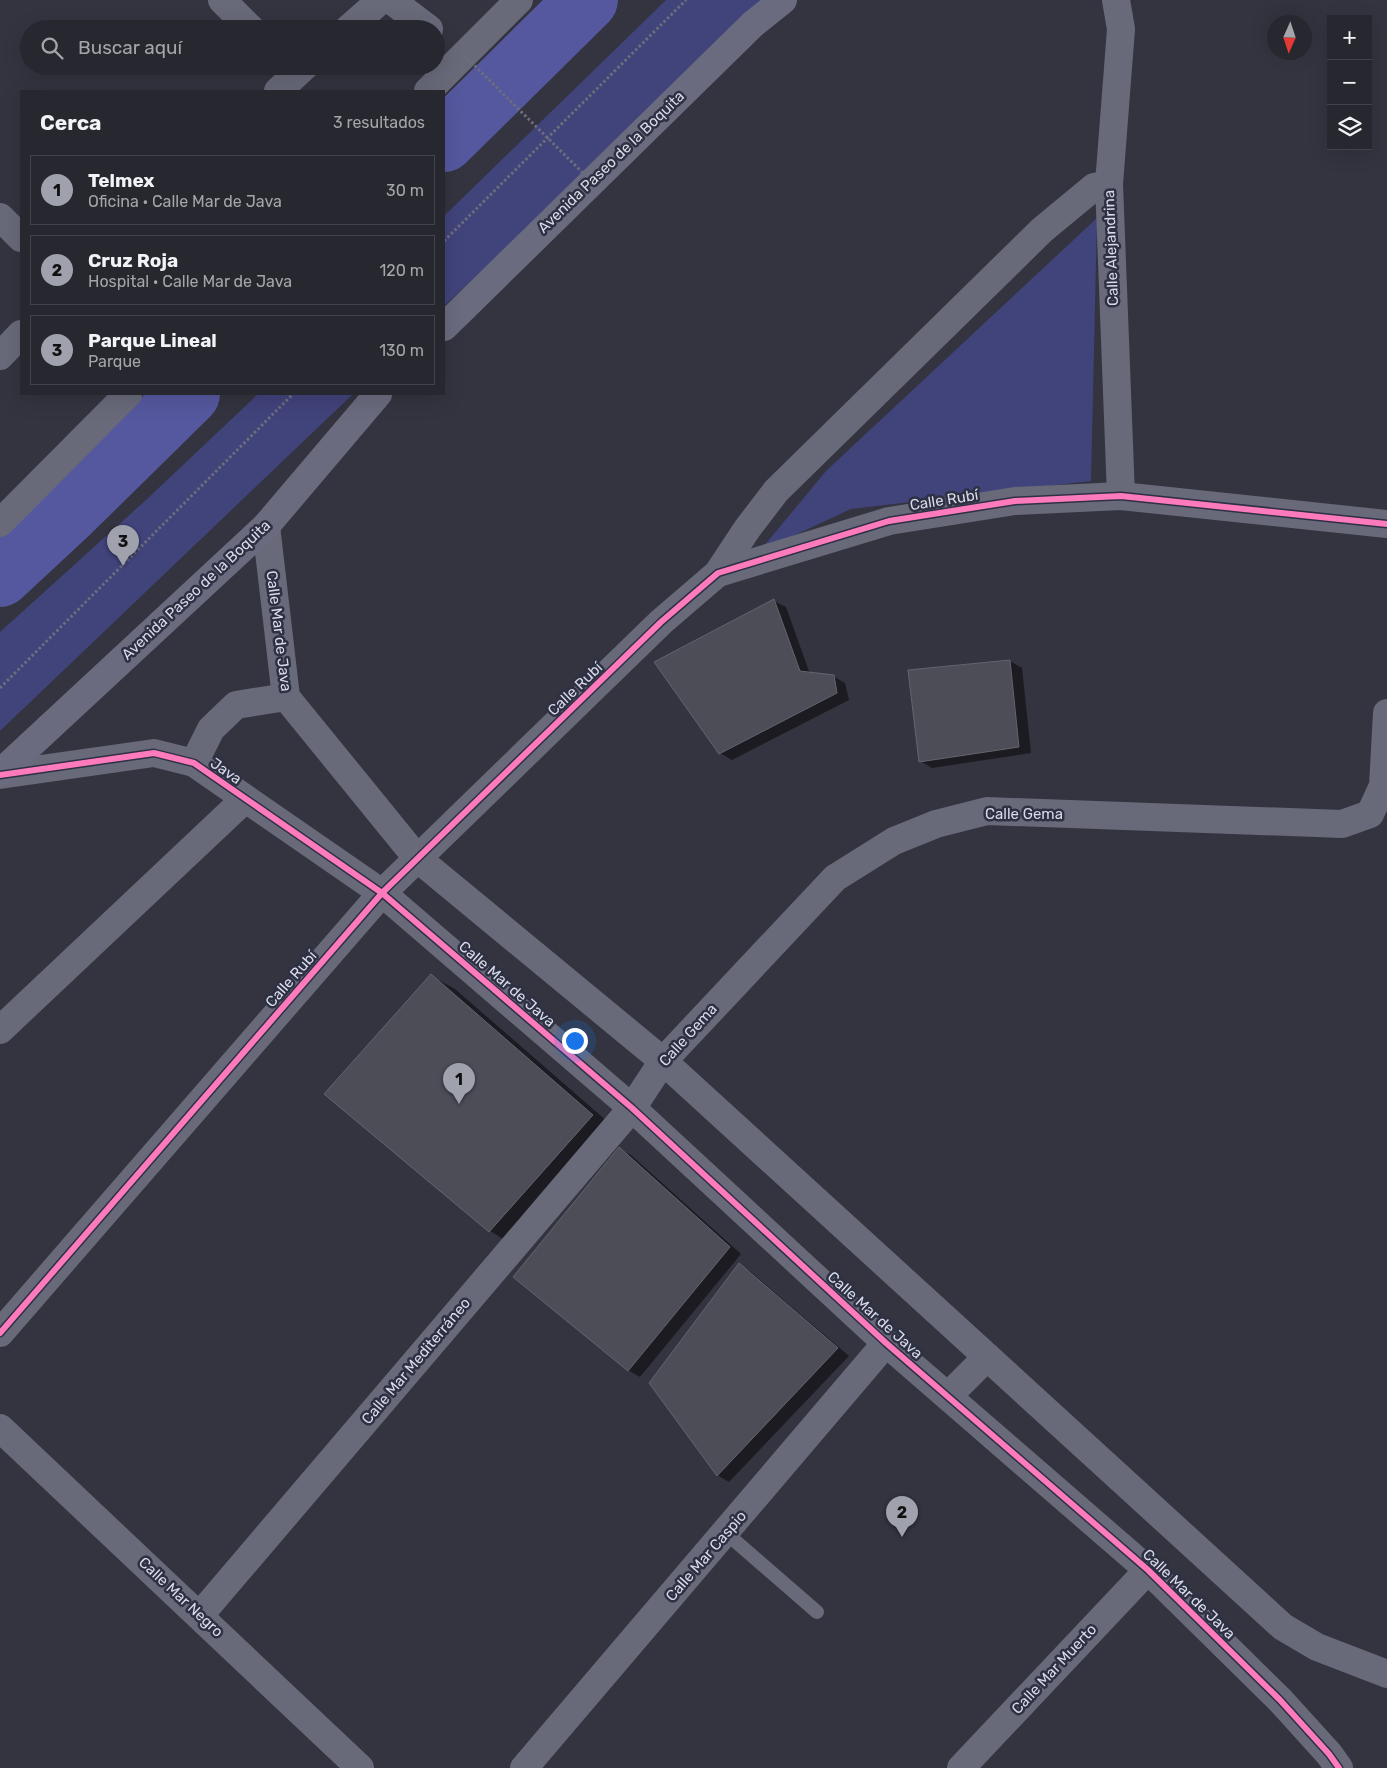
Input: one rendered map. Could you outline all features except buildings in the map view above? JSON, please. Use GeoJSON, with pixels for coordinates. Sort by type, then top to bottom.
{"type":"FeatureCollection","features":[{"type":"Feature","properties":{"kind":"main road","name":"Avenida Paseo de la Boquita"},"geometry":{"type":"LineString","coordinates":[[445,327],[591,181],[753,24],[783,0]]}},
{"type":"Feature","properties":{"kind":"main road","name":"Avenida Paseo de la Boquita"},"geometry":{"type":"LineString","coordinates":[[0,774],[266,526],[377,395]]}},
{"type":"Feature","properties":{"kind":"street"},"geometry":{"type":"LineString","coordinates":[[222,0],[242,20]]}},
{"type":"Feature","properties":{"kind":"street"},"geometry":{"type":"LineString","coordinates":[[359,20],[382,0]]}},
{"type":"Feature","properties":{"kind":"street"},"geometry":{"type":"LineString","coordinates":[[391,0],[417,20]]}},
{"type":"Feature","properties":{"kind":"street"},"geometry":{"type":"LineString","coordinates":[[445,74],[520,0]]}},
{"type":"Feature","properties":{"kind":"street","name":"Calle Alejandrina"},"geometry":{"type":"LineString","coordinates":[[1116,0],[1121,29],[1109,184],[1121,496]]}},
{"type":"Feature","properties":{"kind":"street"},"geometry":{"type":"LineString","coordinates":[[445,41],[464,55]]}},
{"type":"Feature","properties":{"kind":"street"},"geometry":{"type":"LineString","coordinates":[[429,90],[444,75]]}},
{"type":"Feature","properties":{"kind":"street","name":"Calle Rubí"},"geometry":{"type":"LineString","coordinates":[[0,1333],[382,893],[661,622],[718,573],[747,529],[776,491],[1042,230],[1094,187],[1109,184]]}},
{"type":"Feature","properties":{"kind":"street"},"geometry":{"type":"LineString","coordinates":[[0,217],[20,237]]}},
{"type":"Feature","properties":{"kind":"street"},"geometry":{"type":"LineString","coordinates":[[0,356],[20,335]]}},
{"type":"Feature","properties":{"kind":"street"},"geometry":{"type":"LineString","coordinates":[[0,523],[127,395]]}},
{"type":"Feature","properties":{"kind":"street","name":"Calle Rubí"},"geometry":{"type":"LineString","coordinates":[[718,573],[888,522],[1015,501],[1121,496],[1387,524]]}},
{"type":"Feature","properties":{"kind":"street","name":"Calle Mar de Java"},"geometry":{"type":"LineString","coordinates":[[266,526],[286,697],[417,858],[663,1060],[1283,1627],[1317,1647],[1387,1674]]}},
{"type":"Feature","properties":{"kind":"street"},"geometry":{"type":"LineString","coordinates":[[194,763],[210,729],[236,705],[286,697]]}},
{"type":"Feature","properties":{"kind":"street","name":"Calle Gema"},"geometry":{"type":"LineString","coordinates":[[632,1108],[663,1060],[835,878],[894,841],[936,824],[987,811],[1342,824],[1370,814],[1382,786],[1387,713]]}},
{"type":"Feature","properties":{"kind":"street","name":"Java"},"geometry":{"type":"LineString","coordinates":[[0,774],[154,753],[194,763],[382,893]]}},
{"type":"Feature","properties":{"kind":"street"},"geometry":{"type":"LineString","coordinates":[[0,1030],[245,799]]}},
{"type":"Feature","properties":{"kind":"street","name":"Calle Mar de Java"},"geometry":{"type":"LineString","coordinates":[[382,893],[632,1108],[886,1343],[1148,1570],[1280,1700],[1329,1754],[1339,1768]]}},
{"type":"Feature","properties":{"kind":"street","name":"Calle Mar Mediterráneo"},"geometry":{"type":"LineString","coordinates":[[200,1615],[632,1108]]}},
{"type":"Feature","properties":{"kind":"street","name":"Calle Mar Caspio"},"geometry":{"type":"LineString","coordinates":[[524,1768],[886,1343]]}},
{"type":"Feature","properties":{"kind":"street"},"geometry":{"type":"LineString","coordinates":[[948,1396],[987,1357]]}},
{"type":"Feature","properties":{"kind":"street","name":"Calle Mar Negro"},"geometry":{"type":"LineString","coordinates":[[0,1428],[360,1768]]}},
{"type":"Feature","properties":{"kind":"street","name":"Calle Mar Muerto"},"geometry":{"type":"LineString","coordinates":[[961,1768],[1148,1570]]}},
{"type":"Feature","properties":{"kind":"lane"},"geometry":{"type":"LineString","coordinates":[[726,1533],[817,1612]]}},
{"type":"Feature","properties":{"kind":"path"},"geometry":{"type":"LineString","coordinates":[[445,239],[686,0]]}},
{"type":"Feature","properties":{"kind":"path"},"geometry":{"type":"LineString","coordinates":[[464,55],[591,181]]}},
{"type":"Feature","properties":{"kind":"path"},"geometry":{"type":"LineString","coordinates":[[0,688],[292,395]]}},
{"type":"Feature","properties":{"kind":"shaded area"},"geometry":{"type":"Polygon","coordinates":[[[666,0],[773,0],[445,305],[445,215],[666,0]]]}},
{"type":"Feature","properties":{"kind":"shaded area"},"geometry":{"type":"Polygon","coordinates":[[[1097,218],[1091,481],[851,509],[759,552],[826,471],[1097,218]]]}},
{"type":"Feature","properties":{"kind":"shaded area"},"geometry":{"type":"Polygon","coordinates":[[[257,395],[352,395],[0,731],[0,632],[147,499],[257,395]]]}},
{"type":"Feature","properties":{"kind":"waterway"},"geometry":{"type":"LineString","coordinates":[[445,140],[587,0]]}},
{"type":"Feature","properties":{"kind":"waterway"},"geometry":{"type":"LineString","coordinates":[[0,576],[71,510],[188,395]]}},
{"type":"Feature","properties":{"kind":"cycle path"},"geometry":{"type":"LineString","coordinates":[[0,1333],[382,893],[661,622],[718,573],[889,521],[1015,501],[1121,496],[1387,524]]}},
{"type":"Feature","properties":{"kind":"cycle path"},"geometry":{"type":"LineString","coordinates":[[0,775],[154,753],[194,763],[382,893],[632,1108],[886,1343],[1148,1570],[1280,1700],[1329,1754],[1339,1768]]}},
{"type":"Feature","properties":{"kind":"place","name":"Parque Lineal"},"geometry":{"type":"Point","coordinates":[123,566]}},
{"type":"Feature","properties":{"kind":"place","name":"Telmex"},"geometry":{"type":"Point","coordinates":[459,1104]}},
{"type":"Feature","properties":{"kind":"place","name":"Cruz Roja"},"geometry":{"type":"Point","coordinates":[902,1537]}}]}
